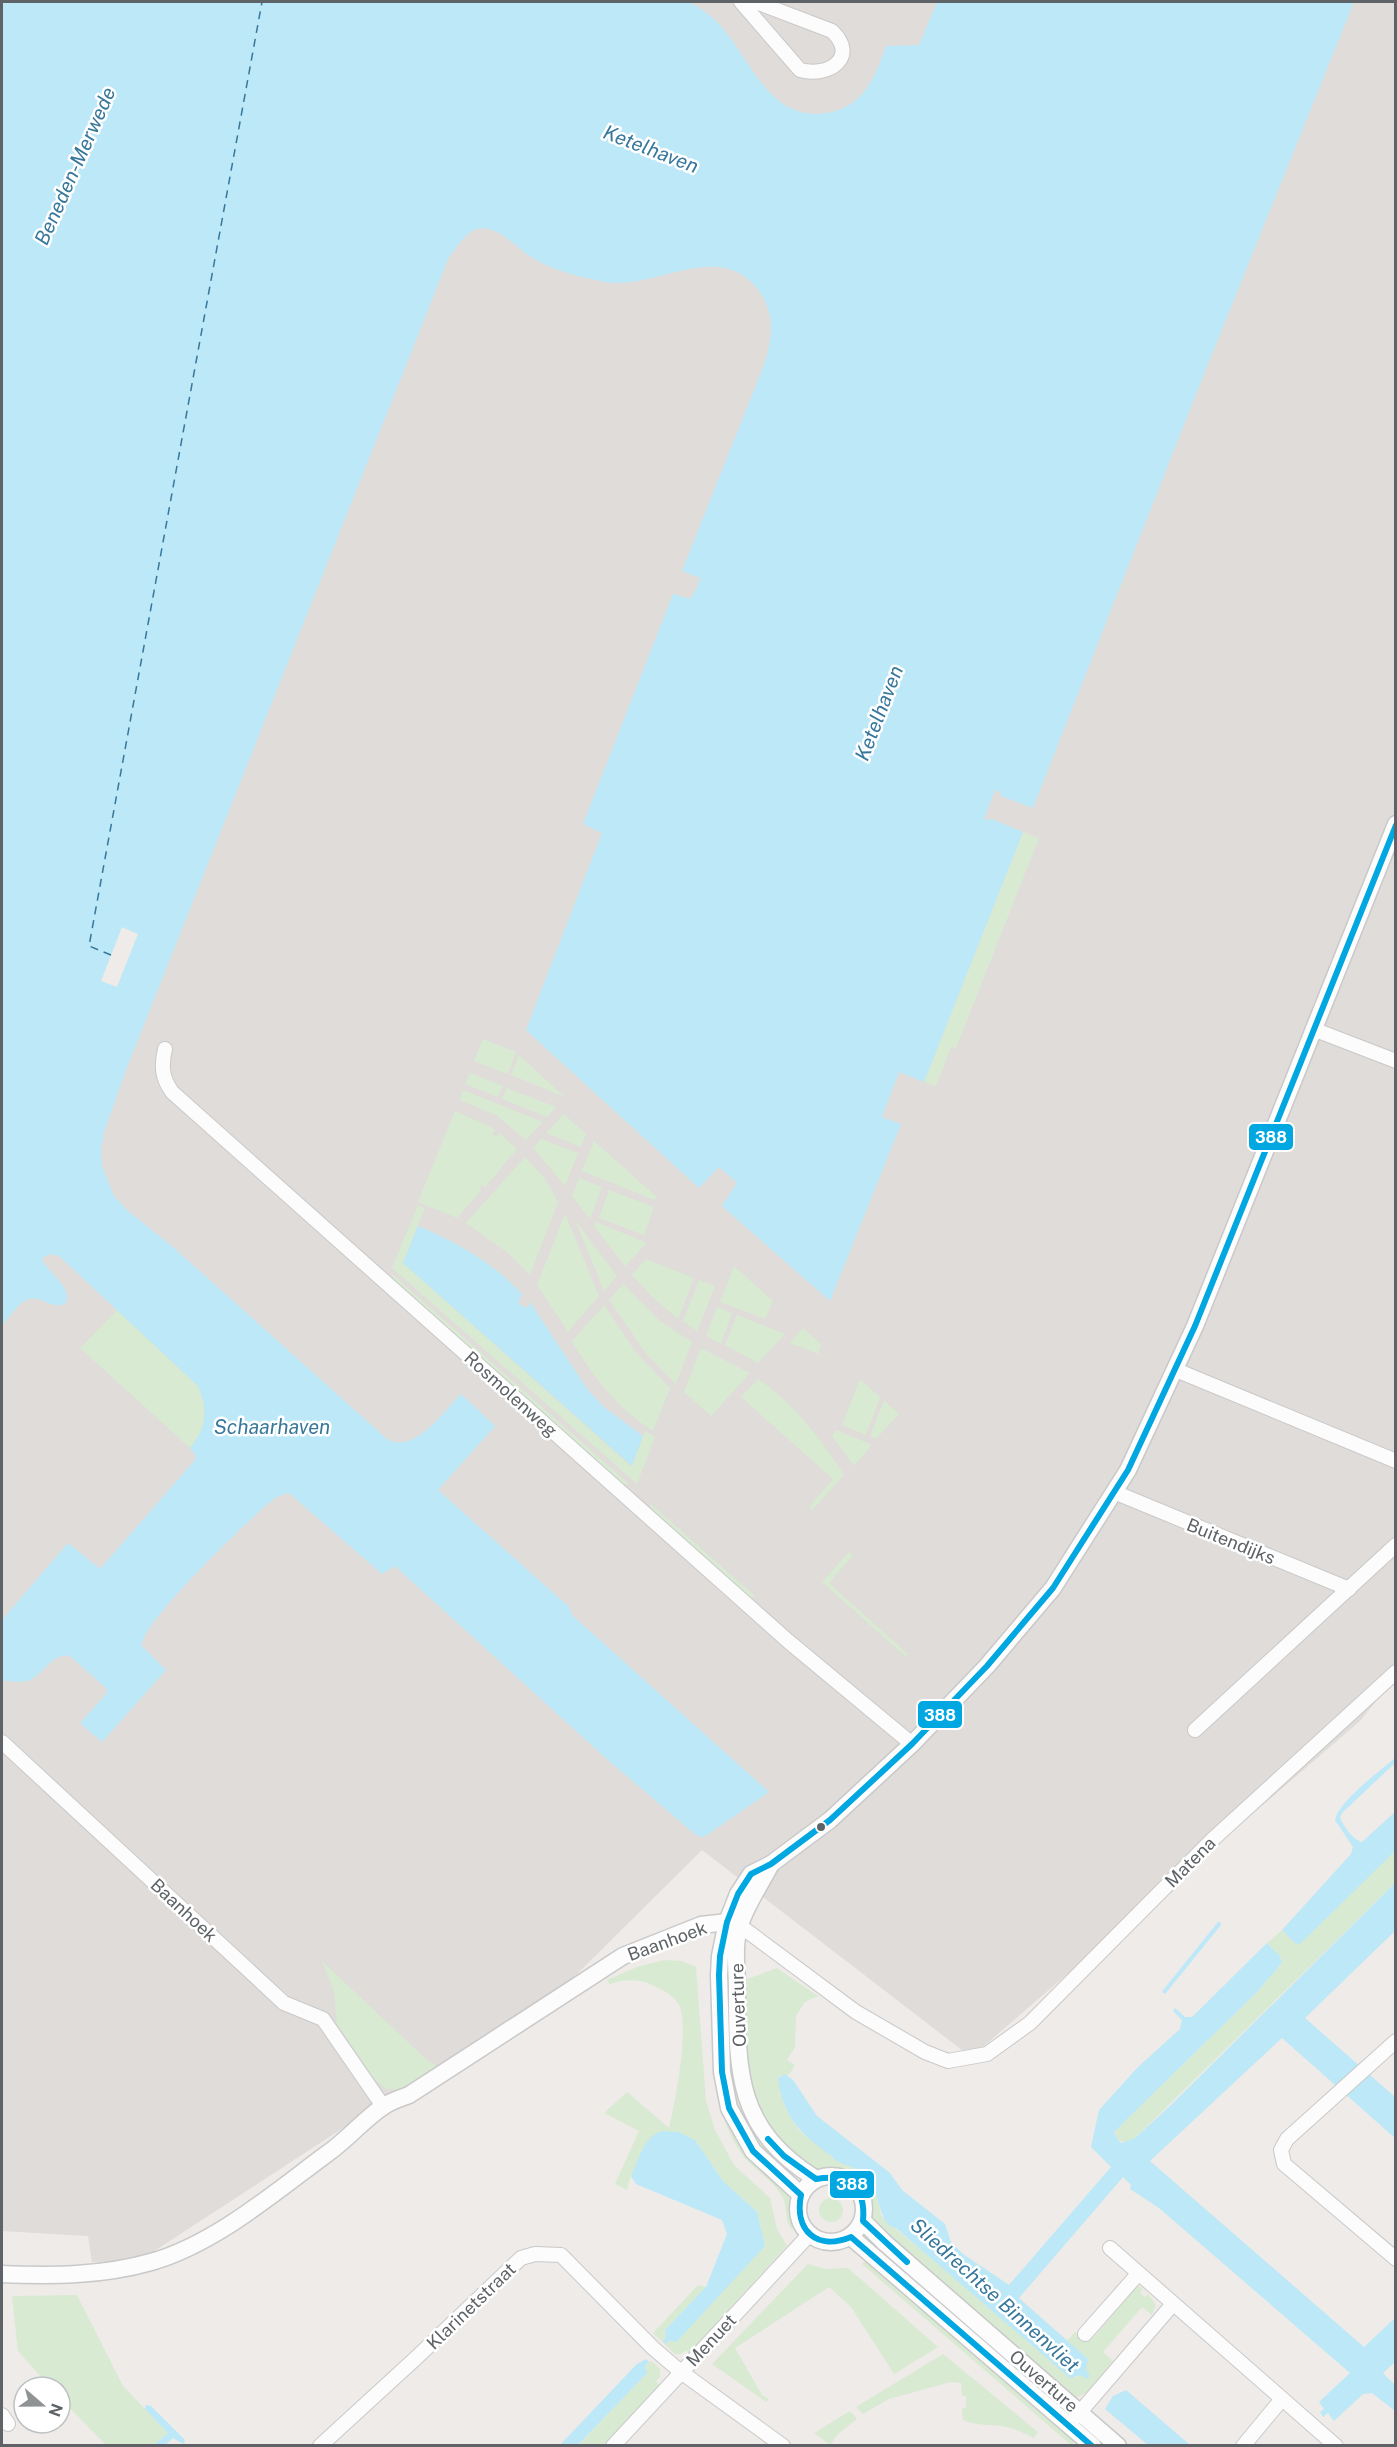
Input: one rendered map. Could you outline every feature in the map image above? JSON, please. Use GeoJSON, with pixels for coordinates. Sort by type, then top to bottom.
{"type":"FeatureCollection","features":[{"type":"Feature","properties":{"kind":"street"},"geometry":{"type":"LineString","coordinates":[[741,2],[800,70],[812,73],[826,72],[836,65],[841,55],[842,45],[832,31],[756,2]]}},
{"type":"Feature","properties":{"kind":"street"},"geometry":{"type":"LineString","coordinates":[[912,1744],[987,1666],[1053,1588],[1128,1470],[1176,1371],[1395,824]]}},
{"type":"Feature","properties":{"kind":"street"},"geometry":{"type":"LineString","coordinates":[[1313,1029],[1395,1061]]}},
{"type":"Feature","properties":{"kind":"street","name":"Rosmolenweg"},"geometry":{"type":"LineString","coordinates":[[165,1049],[161,1063],[163,1075],[172,1092],[781,1635],[912,1744]]}},
{"type":"Feature","properties":{"kind":"street"},"geometry":{"type":"LineString","coordinates":[[1176,1371],[1395,1461]]}},
{"type":"Feature","properties":{"kind":"street","name":"Buitendijks"},"geometry":{"type":"LineString","coordinates":[[1114,1492],[1349,1589]]}},
{"type":"Feature","properties":{"kind":"street"},"geometry":{"type":"LineString","coordinates":[[1195,1730],[1395,1545]]}},
{"type":"Feature","properties":{"kind":"street","name":"Matena"},"geometry":{"type":"LineString","coordinates":[[733,1924],[856,2012],[925,2052],[948,2061],[987,2054],[1030,2023],[1212,1839],[1395,1672]]}},
{"type":"Feature","properties":{"kind":"street","name":"Baanhoek"},"geometry":{"type":"LineString","coordinates":[[2,1742],[284,2002],[323,2019],[384,2106]]}},
{"type":"Feature","properties":{"kind":"street","name":"Ouverture"},"geometry":{"type":"LineString","coordinates":[[801,2195],[753,2151],[729,2108],[723,2072],[720,1956],[733,1924],[771,1864],[830,1820],[912,1744]]}},
{"type":"Feature","properties":{"kind":"street","name":"Ouverture"},"geometry":{"type":"LineString","coordinates":[[733,1924],[741,2068],[746,2099],[755,2120],[771,2143],[784,2156],[816,2179]]}},
{"type":"Feature","properties":{"kind":"street","name":"Baanhoek"},"geometry":{"type":"LineString","coordinates":[[2,2274],[55,2276],[99,2272],[151,2262],[188,2247],[232,2222],[321,2158],[384,2106],[408,2095],[623,1956],[701,1925],[733,1924]]}},
{"type":"Feature","properties":{"kind":"street"},"geometry":{"type":"LineString","coordinates":[[1395,2041],[1287,2139],[1281,2150],[1284,2164],[1395,2259]]}},
{"type":"Feature","properties":{"kind":"street"},"geometry":{"type":"LineString","coordinates":[[836,2176],[854,2184],[864,2201],[863,2221],[851,2237],[844,2241],[828,2243],[809,2235],[803,2228],[798,2212],[801,2195],[816,2179],[836,2176]]}},
{"type":"Feature","properties":{"kind":"street","name":"Ouverture"},"geometry":{"type":"LineString","coordinates":[[863,2221],[1074,2418],[1093,2445]]}},
{"type":"Feature","properties":{"kind":"street","name":"Menuet"},"geometry":{"type":"LineString","coordinates":[[613,2445],[809,2235]]}},
{"type":"Feature","properties":{"kind":"street","name":"Ouverture"},"geometry":{"type":"LineString","coordinates":[[851,2237],[1074,2418],[1118,2445]]}},
{"type":"Feature","properties":{"kind":"street"},"geometry":{"type":"LineString","coordinates":[[1110,2248],[1334,2444]]}},
{"type":"Feature","properties":{"kind":"street","name":"Klarinetstraat"},"geometry":{"type":"LineString","coordinates":[[320,2445],[521,2258],[535,2254],[561,2255],[652,2348],[681,2372],[783,2445]]}},
{"type":"Feature","properties":{"kind":"street"},"geometry":{"type":"LineString","coordinates":[[1085,2334],[1138,2274]]}},
{"type":"Feature","properties":{"kind":"street"},"geometry":{"type":"LineString","coordinates":[[1074,2418],[1173,2304]]}},
{"type":"Feature","properties":{"kind":"street"},"geometry":{"type":"LineString","coordinates":[[1243,2445],[1282,2399]]}},
{"type":"Feature","properties":{"kind":"shaded area"},"geometry":{"type":"Polygon","coordinates":[[[497,2],[1395,2],[1395,1678],[1360,1721],[971,2057],[702,1850],[572,1979],[139,2261],[92,2262],[88,2236],[2,2231],[2,1222],[497,2]]]}},
{"type":"Feature","properties":{"kind":"green space"},"geometry":{"type":"Polygon","coordinates":[[[1023,832],[1039,838],[956,1048],[951,1047],[936,1086],[924,1082],[1023,832]]]}},
{"type":"Feature","properties":{"kind":"green space"},"geometry":{"type":"Polygon","coordinates":[[[483,1039],[516,1052],[508,1074],[474,1061],[483,1039]]]}},
{"type":"Feature","properties":{"kind":"green space"},"geometry":{"type":"Polygon","coordinates":[[[519,1055],[565,1097],[511,1075],[519,1055]]]}},
{"type":"Feature","properties":{"kind":"green space"},"geometry":{"type":"Polygon","coordinates":[[[470,1073],[503,1086],[498,1097],[465,1084],[470,1073]]]}},
{"type":"Feature","properties":{"kind":"green space"},"geometry":{"type":"Polygon","coordinates":[[[507,1088],[556,1107],[547,1117],[502,1099],[507,1088]]]}},
{"type":"Feature","properties":{"kind":"green space"},"geometry":{"type":"Polygon","coordinates":[[[463,1090],[543,1122],[526,1140],[496,1115],[460,1100],[463,1090]]]}},
{"type":"Feature","properties":{"kind":"green space"},"geometry":{"type":"Polygon","coordinates":[[[455,1111],[496,1130],[492,1134],[496,1137],[499,1133],[517,1149],[485,1187],[482,1185],[479,1188],[481,1191],[457,1218],[418,1202],[455,1111]]]}},
{"type":"Feature","properties":{"kind":"green space"},"geometry":{"type":"Polygon","coordinates":[[[564,1114],[586,1134],[581,1147],[546,1133],[564,1114]]]}},
{"type":"Feature","properties":{"kind":"green space"},"geometry":{"type":"Polygon","coordinates":[[[541,1139],[578,1153],[565,1186],[533,1148],[541,1139]]]}},
{"type":"Feature","properties":{"kind":"green space"},"geometry":{"type":"Polygon","coordinates":[[[594,1141],[657,1197],[655,1200],[582,1171],[594,1141]]]}},
{"type":"Feature","properties":{"kind":"green space"},"geometry":{"type":"Polygon","coordinates":[[[525,1157],[545,1179],[558,1202],[530,1275],[508,1253],[466,1223],[525,1157]]]}},
{"type":"Feature","properties":{"kind":"green space"},"geometry":{"type":"Polygon","coordinates":[[[579,1178],[602,1187],[590,1219],[572,1196],[579,1178]]]}},
{"type":"Feature","properties":{"kind":"green space"},"geometry":{"type":"Polygon","coordinates":[[[609,1190],[654,1207],[644,1235],[599,1218],[609,1190]]]}},
{"type":"Feature","properties":{"kind":"green space"},"geometry":{"type":"Polygon","coordinates":[[[418,1205],[425,1208],[403,1263],[631,1466],[645,1431],[655,1437],[637,1484],[392,1268],[418,1205]]]}},
{"type":"Feature","properties":{"kind":"green space"},"geometry":{"type":"Polygon","coordinates":[[[565,1214],[599,1296],[568,1332],[537,1285],[565,1214]]]}},
{"type":"Feature","properties":{"kind":"green space"},"geometry":{"type":"Polygon","coordinates":[[[575,1220],[617,1276],[604,1291],[575,1220]]]}},
{"type":"Feature","properties":{"kind":"green space"},"geometry":{"type":"Polygon","coordinates":[[[596,1222],[647,1243],[625,1266],[594,1226],[596,1222]]]}},
{"type":"Feature","properties":{"kind":"green space"},"geometry":{"type":"Polygon","coordinates":[[[646,1259],[694,1278],[678,1319],[652,1297],[632,1275],[646,1259]]]}},
{"type":"Feature","properties":{"kind":"green space"},"geometry":{"type":"Polygon","coordinates":[[[734,1266],[773,1301],[765,1319],[720,1302],[734,1266]]]}},
{"type":"Feature","properties":{"kind":"green space"},"geometry":{"type":"Polygon","coordinates":[[[391,1273],[629,1484],[623,1484],[394,1280],[391,1273]]]}},
{"type":"Feature","properties":{"kind":"green space"},"geometry":{"type":"Polygon","coordinates":[[[699,1280],[715,1286],[697,1331],[683,1321],[699,1280]]]}},
{"type":"Feature","properties":{"kind":"green space"},"geometry":{"type":"Polygon","coordinates":[[[623,1284],[660,1321],[692,1342],[676,1384],[647,1355],[609,1300],[623,1284]]]}},
{"type":"Feature","properties":{"kind":"green space"},"geometry":{"type":"Polygon","coordinates":[[[604,1305],[635,1351],[670,1388],[653,1431],[629,1413],[607,1391],[572,1341],[604,1305]]]}},
{"type":"Feature","properties":{"kind":"green space"},"geometry":{"type":"Polygon","coordinates":[[[717,1307],[732,1313],[721,1344],[706,1336],[717,1307]]]}},
{"type":"Feature","properties":{"kind":"green space"},"geometry":{"type":"Polygon","coordinates":[[[117,1310],[197,1385],[205,1410],[200,1433],[190,1448],[80,1348],[117,1310]]]}},
{"type":"Feature","properties":{"kind":"green space"},"geometry":{"type":"Polygon","coordinates":[[[737,1315],[785,1334],[758,1363],[725,1345],[737,1315]]]}},
{"type":"Feature","properties":{"kind":"green space"},"geometry":{"type":"Polygon","coordinates":[[[803,1328],[821,1344],[818,1354],[790,1343],[803,1328]]]}},
{"type":"Feature","properties":{"kind":"green space"},"geometry":{"type":"Polygon","coordinates":[[[701,1348],[750,1373],[711,1416],[684,1392],[701,1348]]]}},
{"type":"Feature","properties":{"kind":"green space"},"geometry":{"type":"Polygon","coordinates":[[[758,1379],[784,1399],[806,1422],[844,1475],[812,1510],[809,1507],[833,1479],[741,1397],[758,1379]]]}},
{"type":"Feature","properties":{"kind":"green space"},"geometry":{"type":"Polygon","coordinates":[[[860,1379],[880,1397],[866,1435],[842,1425],[860,1379]]]}},
{"type":"Feature","properties":{"kind":"green space"},"geometry":{"type":"Polygon","coordinates":[[[884,1400],[899,1414],[876,1439],[870,1436],[884,1400]]]}},
{"type":"Feature","properties":{"kind":"green space"},"geometry":{"type":"Polygon","coordinates":[[[836,1430],[872,1445],[854,1466],[832,1436],[836,1430]]]}},
{"type":"Feature","properties":{"kind":"green space"},"geometry":{"type":"Polygon","coordinates":[[[650,1503],[756,1597],[749,1597],[651,1509],[650,1503]]]}},
{"type":"Feature","properties":{"kind":"green space"},"geometry":{"type":"Polygon","coordinates":[[[849,1552],[853,1555],[829,1583],[908,1654],[905,1656],[822,1582],[849,1552]]]}},
{"type":"Feature","properties":{"kind":"green space"},"geometry":{"type":"Polygon","coordinates":[[[1395,1851],[1395,1883],[1135,2138],[1128,2143],[1118,2140],[1114,2132],[1257,1992],[1282,1963],[1280,1956],[1267,1943],[1282,1930],[1295,1943],[1395,1851]]]}},
{"type":"Feature","properties":{"kind":"green space"},"geometry":{"type":"Polygon","coordinates":[[[664,1960],[682,1961],[696,1967],[706,2101],[715,2130],[734,2165],[770,2198],[777,2229],[787,2246],[689,2353],[686,2350],[681,2354],[675,2354],[653,2333],[698,2285],[706,2287],[665,2330],[666,2337],[663,2341],[666,2343],[765,2246],[757,2212],[723,2181],[695,2140],[631,2176],[627,2190],[615,2184],[639,2131],[604,2113],[627,2092],[669,2128],[675,2102],[683,2030],[679,2005],[666,1992],[640,1981],[629,1980],[610,1985],[607,1980],[637,1967],[664,1960]]]}},
{"type":"Feature","properties":{"kind":"green space"},"geometry":{"type":"Polygon","coordinates":[[[322,1961],[426,2059],[443,2070],[403,2090],[387,2089],[376,2081],[337,2024],[334,1992],[322,1961]]]}},
{"type":"Feature","properties":{"kind":"green space"},"geometry":{"type":"Polygon","coordinates":[[[777,1968],[818,1996],[805,2002],[796,2016],[795,2047],[787,2060],[795,2065],[789,2075],[782,2075],[778,2078],[785,2107],[798,2129],[837,2161],[852,2165],[867,2176],[876,2190],[881,2216],[893,2228],[1076,2378],[1085,2370],[1088,2359],[1067,2341],[1075,2332],[1084,2339],[1088,2335],[1093,2338],[1130,2295],[1126,2291],[1136,2285],[1143,2289],[1140,2293],[1145,2297],[1148,2294],[1156,2305],[1152,2315],[1142,2307],[1103,2352],[1113,2361],[1086,2393],[1073,2399],[871,2221],[865,2194],[855,2180],[838,2172],[818,2172],[790,2154],[758,2110],[748,2073],[742,1981],[777,1968]]]}},
{"type":"Feature","properties":{"kind":"green space"},"geometry":{"type":"Polygon","coordinates":[[[710,1982],[715,1982],[722,2094],[789,2194],[793,2230],[788,2223],[783,2197],[772,2183],[744,2157],[732,2138],[724,2118],[715,2073],[710,1982]]]}},
{"type":"Feature","properties":{"kind":"green space"},"geometry":{"type":"Polygon","coordinates":[[[724,1988],[734,1988],[740,2085],[792,2169],[785,2175],[762,2154],[734,2101],[728,2058],[724,1988]]]}},
{"type":"Feature","properties":{"kind":"green space"},"geometry":{"type":"Polygon","coordinates":[[[831,2198],[840,2201],[843,2210],[840,2219],[831,2222],[822,2219],[819,2210],[822,2201],[831,2198]]]}},
{"type":"Feature","properties":{"kind":"green space"},"geometry":{"type":"Polygon","coordinates":[[[868,2258],[1078,2438],[1071,2445],[862,2264],[868,2258]]]}},
{"type":"Feature","properties":{"kind":"green space"},"geometry":{"type":"Polygon","coordinates":[[[808,2264],[825,2269],[848,2268],[938,2347],[894,2374],[851,2307],[829,2287],[735,2348],[762,2395],[769,2399],[766,2402],[712,2364],[808,2264]]]}},
{"type":"Feature","properties":{"kind":"green space"},"geometry":{"type":"Polygon","coordinates":[[[77,2295],[123,2386],[168,2433],[154,2445],[106,2445],[72,2410],[72,2375],[39,2375],[18,2351],[12,2296],[77,2295]]]}},
{"type":"Feature","properties":{"kind":"green space"},"geometry":{"type":"Polygon","coordinates":[[[943,2354],[1038,2432],[1034,2438],[1007,2427],[963,2420],[962,2409],[966,2407],[966,2396],[962,2396],[961,2383],[951,2382],[889,2399],[863,2414],[856,2407],[943,2354]]]}},
{"type":"Feature","properties":{"kind":"green space"},"geometry":{"type":"Polygon","coordinates":[[[651,2361],[660,2369],[660,2377],[656,2381],[660,2385],[603,2445],[578,2446],[646,2373],[645,2366],[651,2361]]]}},
{"type":"Feature","properties":{"kind":"green space"},"geometry":{"type":"Polygon","coordinates":[[[850,2411],[857,2419],[838,2434],[830,2445],[814,2433],[850,2411]]]}},
{"type":"Feature","properties":{"kind":"water"},"geometry":{"type":"Polygon","coordinates":[[[2,2],[688,2],[702,9],[727,33],[774,97],[789,107],[806,113],[827,113],[840,110],[859,97],[872,79],[886,46],[919,45],[937,2],[1354,2],[1033,808],[1001,796],[1000,792],[995,790],[984,819],[992,819],[1023,832],[924,1082],[899,1072],[882,1117],[901,1124],[830,1301],[722,1206],[737,1183],[719,1167],[699,1188],[526,1030],[602,833],[583,824],[673,594],[690,599],[697,588],[700,578],[682,571],[767,355],[771,327],[764,300],[759,291],[743,275],[724,268],[705,267],[684,270],[621,283],[601,281],[573,275],[545,265],[498,233],[484,228],[469,233],[449,257],[126,1070],[104,1132],[101,1150],[102,1166],[114,1196],[127,1210],[174,1248],[387,1439],[397,1442],[418,1437],[461,1394],[495,1426],[438,1490],[569,1607],[572,1615],[769,1792],[707,1835],[701,1837],[696,1835],[609,1761],[395,1566],[382,1574],[289,1493],[273,1499],[240,1530],[196,1573],[158,1617],[146,1635],[142,1646],[166,1670],[102,1742],[80,1723],[107,1693],[107,1689],[70,1656],[54,1660],[30,1680],[2,1681],[2,1620],[68,1543],[100,1569],[195,1460],[196,1456],[190,1448],[200,1433],[205,1410],[197,1385],[59,1256],[52,1254],[43,1257],[42,1260],[66,1291],[66,1303],[57,1305],[39,1299],[29,1299],[17,1307],[2,1326],[2,2]]]}},
{"type":"Feature","properties":{"kind":"water"},"geometry":{"type":"Polygon","coordinates":[[[418,1226],[447,1239],[499,1272],[522,1294],[518,1304],[528,1308],[530,1302],[588,1390],[604,1407],[643,1436],[632,1466],[403,1263],[418,1226]]]}},
{"type":"Feature","properties":{"kind":"water"},"geometry":{"type":"Polygon","coordinates":[[[1395,1758],[1395,1763],[1340,1817],[1355,1839],[1362,1842],[1395,1812],[1395,1851],[1300,1944],[1295,1943],[1282,1930],[1351,1854],[1353,1847],[1335,1820],[1338,1812],[1361,1787],[1395,1758]]]}},
{"type":"Feature","properties":{"kind":"water","name":"Sliedrechtse Binnenvliet"},"geometry":{"type":"Polygon","coordinates":[[[1395,1883],[1395,1931],[1305,2018],[1395,2097],[1395,2138],[1282,2038],[1150,2161],[1364,2347],[1395,2318],[1395,2362],[1383,2373],[1395,2385],[1395,2411],[1372,2393],[1363,2394],[1334,2421],[1328,2413],[1323,2417],[1320,2412],[1324,2409],[1319,2402],[1350,2373],[1159,2208],[1130,2189],[1131,2185],[1123,2177],[1019,2298],[1088,2359],[1086,2370],[1090,2376],[1087,2379],[1081,2375],[1070,2378],[896,2228],[890,2226],[882,2214],[871,2181],[859,2170],[836,2161],[810,2139],[789,2114],[780,2092],[778,2078],[785,2074],[793,2080],[817,2116],[890,2173],[902,2190],[945,2224],[951,2242],[963,2254],[1009,2285],[1111,2167],[1091,2147],[1099,2110],[1138,2067],[1180,2029],[1182,2020],[1173,2011],[1175,2008],[1185,2017],[1192,2017],[1267,1943],[1280,1956],[1282,1963],[1257,1992],[1114,2132],[1122,2143],[1135,2138],[1172,2104],[1395,1883]]]}},
{"type":"Feature","properties":{"kind":"water"},"geometry":{"type":"Polygon","coordinates":[[[1218,1922],[1221,1925],[1165,1994],[1162,1992],[1164,1989],[1218,1922]]]}},
{"type":"Feature","properties":{"kind":"water"},"geometry":{"type":"Polygon","coordinates":[[[662,2131],[678,2132],[695,2140],[723,2181],[757,2212],[765,2246],[676,2342],[670,2340],[666,2344],[663,2341],[666,2337],[665,2330],[706,2287],[727,2234],[722,2220],[636,2184],[631,2176],[642,2150],[650,2139],[662,2131]]]}},
{"type":"Feature","properties":{"kind":"water"},"geometry":{"type":"Polygon","coordinates":[[[646,2359],[649,2362],[645,2366],[647,2373],[578,2445],[560,2445],[637,2364],[646,2359]]]}},
{"type":"Feature","properties":{"kind":"water"},"geometry":{"type":"Polygon","coordinates":[[[1126,2390],[1190,2445],[1148,2445],[1105,2409],[1113,2396],[1126,2390]]]}},
{"type":"Feature","properties":{"kind":"water"},"geometry":{"type":"Polygon","coordinates":[[[146,2405],[151,2406],[184,2439],[183,2444],[173,2438],[165,2445],[154,2445],[168,2433],[145,2409],[146,2405]]]}},
{"type":"Feature","properties":{"kind":"pier"},"geometry":{"type":"Polygon","coordinates":[[[122,927],[138,934],[117,987],[101,981],[122,927]]]}},
{"type":"Feature","properties":{"kind":"ferry route"},"geometry":{"type":"LineString","coordinates":[[111,955],[89,946],[262,2]]}},
{"type":"Feature","properties":{"kind":"transit line","name":"388"},"geometry":{"type":"LineString","coordinates":[[1092,2446],[851,2237],[839,2241],[828,2241],[818,2239],[805,2228],[801,2219],[801,2195],[753,2151],[729,2108],[722,2072],[720,1956],[727,1922],[738,1894],[751,1874],[771,1864],[830,1820],[912,1744],[987,1666],[1053,1588],[1128,1470],[1195,1326],[1396,825]]}},
{"type":"Feature","properties":{"kind":"transit line","name":"388"},"geometry":{"type":"LineString","coordinates":[[768,2139],[784,2156],[816,2179],[838,2178],[853,2185],[862,2199],[863,2221],[907,2262]]}},
{"type":"Feature","properties":{"kind":"water label","name":"Ketelhaven"},"geometry":{"type":"Point","coordinates":[651,149]}},
{"type":"Feature","properties":{"kind":"water label","name":"Beneden-Merwede"},"geometry":{"type":"Point","coordinates":[75,166]}},
{"type":"Feature","properties":{"kind":"water label","name":"Ketelhaven"},"geometry":{"type":"Point","coordinates":[879,713]}},
{"type":"Feature","properties":{"kind":"water label","name":"Schaarhaven"},"geometry":{"type":"Point","coordinates":[272,1427]}}]}
